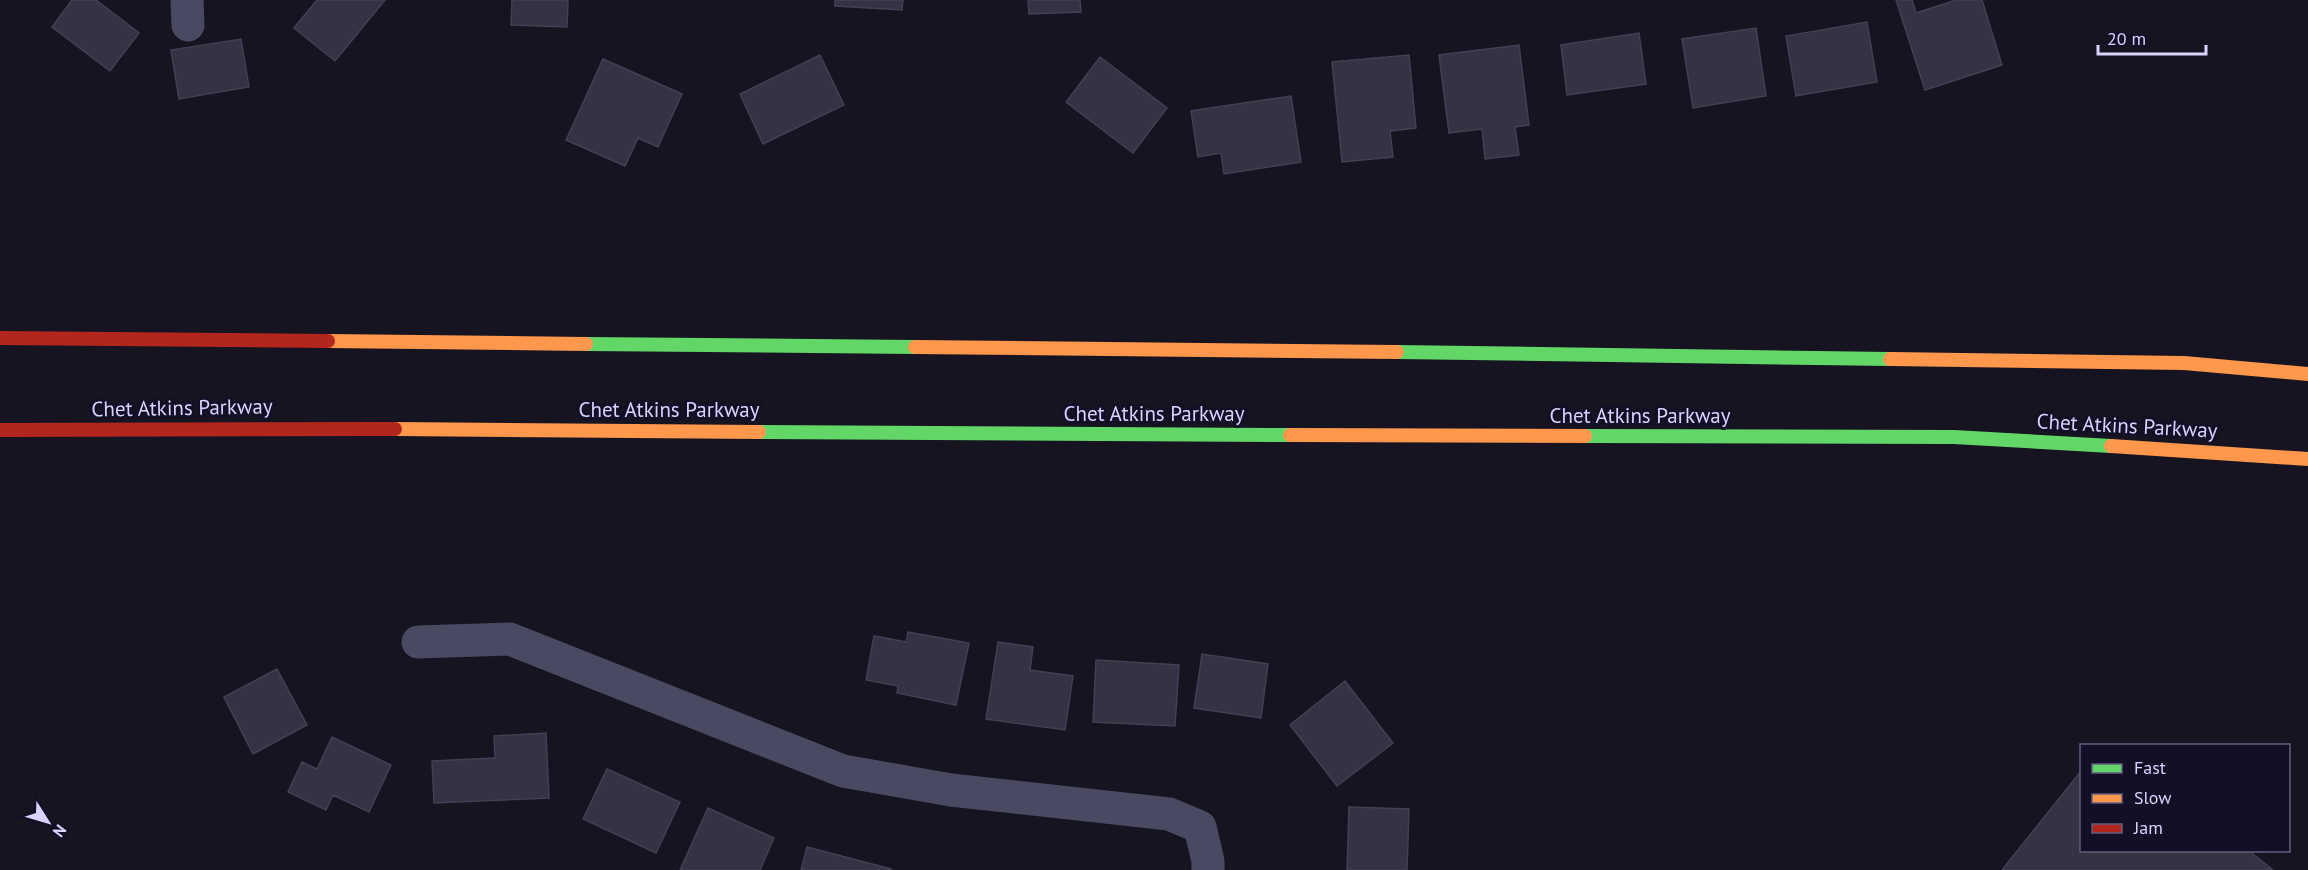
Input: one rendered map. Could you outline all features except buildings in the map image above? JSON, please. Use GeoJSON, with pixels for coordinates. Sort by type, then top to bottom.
{"type":"FeatureCollection","features":[{"type":"Feature","properties":{"kind":"highway"},"geometry":{"type":"LineString","coordinates":[[0,338],[1326,351],[2184,363],[2308,375]]}},
{"type":"Feature","properties":{"kind":"highway","name":"Chet Atkins Parkway"},"geometry":{"type":"LineString","coordinates":[[0,430],[293,428],[1197,435],[1954,437],[2211,451],[2308,459]]}},
{"type":"Feature","properties":{"kind":"street"},"geometry":{"type":"LineString","coordinates":[[418,642],[510,639],[843,771],[951,790],[1169,814],[1200,827],[1208,870]]}},
{"type":"Feature","properties":{"kind":"traffic: fast"},"geometry":{"type":"LineString","coordinates":[[586,344],[915,347]]}},
{"type":"Feature","properties":{"kind":"traffic: fast"},"geometry":{"type":"LineString","coordinates":[[1397,352],[1890,359]]}},
{"type":"Feature","properties":{"kind":"traffic: fast"},"geometry":{"type":"LineString","coordinates":[[759,432],[1290,435]]}},
{"type":"Feature","properties":{"kind":"traffic: fast"},"geometry":{"type":"LineString","coordinates":[[1585,436],[1954,437],[2111,446]]}},
{"type":"Feature","properties":{"kind":"traffic: slow"},"geometry":{"type":"LineString","coordinates":[[328,341],[586,344]]}},
{"type":"Feature","properties":{"kind":"traffic: slow"},"geometry":{"type":"LineString","coordinates":[[915,347],[1397,352]]}},
{"type":"Feature","properties":{"kind":"traffic: slow"},"geometry":{"type":"LineString","coordinates":[[1890,359],[2184,363],[2308,374]]}},
{"type":"Feature","properties":{"kind":"traffic: slow"},"geometry":{"type":"LineString","coordinates":[[395,429],[759,432]]}},
{"type":"Feature","properties":{"kind":"traffic: slow"},"geometry":{"type":"LineString","coordinates":[[1290,435],[1585,436]]}},
{"type":"Feature","properties":{"kind":"traffic: slow"},"geometry":{"type":"LineString","coordinates":[[2111,446],[2308,459]]}},
{"type":"Feature","properties":{"kind":"traffic: jam"},"geometry":{"type":"LineString","coordinates":[[0,338],[328,341]]}},
{"type":"Feature","properties":{"kind":"traffic: jam"},"geometry":{"type":"LineString","coordinates":[[0,430],[395,429]]}}]}
